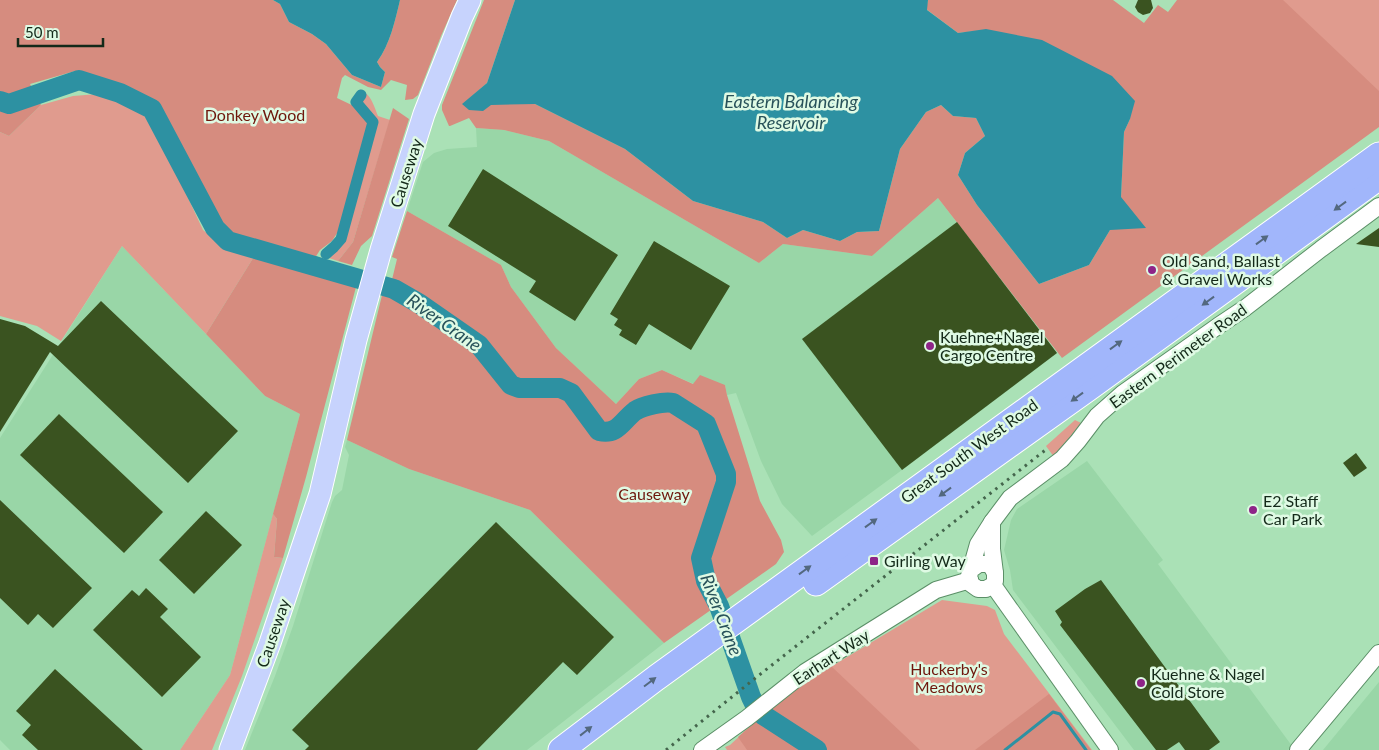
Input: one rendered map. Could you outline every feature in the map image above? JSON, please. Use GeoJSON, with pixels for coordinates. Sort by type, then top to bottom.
{"type":"FeatureCollection","features":[{"type":"Feature","properties":{"kind":"highway","name":"Great South West Road"},"geometry":{"type":"LineString","coordinates":[[588,750],[713,647],[1379,155]]}},
{"type":"Feature","properties":{"kind":"highway","name":"Great South West Road"},"geometry":{"type":"LineString","coordinates":[[742,626],[866,548],[1379,177]]}},
{"type":"Feature","properties":{"kind":"highway","name":"Great South West Road"},"geometry":{"type":"LineString","coordinates":[[561,750],[648,683],[713,647]]}},
{"type":"Feature","properties":{"kind":"main road","name":"Causeway"},"geometry":{"type":"LineString","coordinates":[[230,750],[270,643],[320,494],[356,340],[381,250],[424,114],[470,0]]}},
{"type":"Feature","properties":{"kind":"street","name":"Eastern Perimeter Road"},"geometry":{"type":"LineString","coordinates":[[971,574],[978,544],[1010,498],[1062,459],[1097,416],[1123,393],[1245,308],[1379,206]]}},
{"type":"Feature","properties":{"kind":"street"},"geometry":{"type":"LineString","coordinates":[[992,522],[994,579],[1110,750]]}},
{"type":"Feature","properties":{"kind":"street"},"geometry":{"type":"LineString","coordinates":[[971,574],[974,587],[982,590],[986,589],[994,579]]}},
{"type":"Feature","properties":{"kind":"street","name":"Earhart Way"},"geometry":{"type":"LineString","coordinates":[[702,750],[747,718],[805,672],[936,590],[971,574]]}},
{"type":"Feature","properties":{"kind":"street"},"geometry":{"type":"LineString","coordinates":[[1298,750],[1379,654]]}},
{"type":"Feature","properties":{"kind":"shaded area"},"geometry":{"type":"Polygon","coordinates":[[[476,128],[504,130],[549,141],[759,263],[783,244],[872,256],[938,198],[1057,353],[812,536],[782,504],[761,461],[736,393],[727,395],[725,385],[694,384],[662,370],[639,379],[616,404],[556,348],[511,287],[501,265],[407,211],[423,162],[434,153],[447,149],[477,147],[476,128]]]}},
{"type":"Feature","properties":{"kind":"shaded area"},"geometry":{"type":"Polygon","coordinates":[[[122,246],[265,396],[300,414],[230,675],[180,750],[10,750],[0,740],[0,438],[122,246]]]}},
{"type":"Feature","properties":{"kind":"shaded area"},"geometry":{"type":"Polygon","coordinates":[[[347,440],[409,469],[530,510],[664,643],[527,750],[245,750],[293,626],[332,502],[335,496],[342,490],[349,455],[345,447],[347,440]]]}},
{"type":"Feature","properties":{"kind":"shaded area"},"geometry":{"type":"Polygon","coordinates":[[[1087,461],[1163,560],[1158,564],[1292,746],[1288,750],[1134,750],[1013,590],[1004,550],[1011,520],[1017,509],[1087,461]]]}},
{"type":"Feature","properties":{"kind":"shaded area"},"geometry":{"type":"Polygon","coordinates":[[[1379,682],[1379,750],[1323,750],[1379,682]]]}},
{"type":"Feature","properties":{"kind":"green space","name":"Donkey Wood"},"geometry":{"type":"Polygon","coordinates":[[[0,0],[273,0],[280,4],[289,22],[326,44],[352,75],[381,87],[385,72],[377,62],[389,40],[400,0],[457,0],[418,95],[413,99],[405,100],[407,85],[391,80],[381,90],[368,87],[345,75],[342,78],[337,98],[358,108],[370,123],[341,227],[332,241],[320,250],[313,261],[239,240],[229,233],[203,197],[166,124],[153,107],[128,88],[75,71],[30,84],[41,105],[9,136],[0,132],[0,0]]]}},
{"type":"Feature","properties":{"kind":"green space"},"geometry":{"type":"Polygon","coordinates":[[[484,0],[515,0],[487,83],[463,104],[535,104],[625,149],[693,201],[763,222],[787,238],[803,230],[840,241],[857,232],[879,231],[900,149],[926,112],[941,105],[953,116],[976,118],[985,136],[965,153],[958,175],[977,205],[1039,284],[1089,265],[1110,230],[1121,197],[1124,132],[1130,119],[986,30],[958,33],[926,9],[928,0],[1113,0],[1144,23],[1158,5],[1168,12],[1177,0],[1283,0],[1379,91],[1379,127],[1062,358],[938,198],[872,256],[783,244],[759,263],[549,141],[504,130],[476,128],[469,118],[449,126],[442,110],[442,105],[484,0]]]}},
{"type":"Feature","properties":{"kind":"green space"},"geometry":{"type":"Polygon","coordinates":[[[1282,0],[1379,0],[1379,92],[1282,0]]]}},
{"type":"Feature","properties":{"kind":"green space"},"geometry":{"type":"Polygon","coordinates":[[[365,93],[371,100],[378,116],[390,120],[353,242],[338,261],[329,258],[344,241],[375,122],[359,102],[365,93]]]}},
{"type":"Feature","properties":{"kind":"green space"},"geometry":{"type":"Polygon","coordinates":[[[98,94],[143,112],[170,159],[203,230],[223,246],[255,255],[206,334],[122,246],[61,341],[37,326],[0,316],[0,132],[9,136],[41,105],[73,96],[98,94]]]}},
{"type":"Feature","properties":{"kind":"green space"},"geometry":{"type":"Polygon","coordinates":[[[393,108],[409,119],[372,236],[361,246],[352,265],[338,261],[353,242],[393,108]]]}},
{"type":"Feature","properties":{"kind":"green space","name":"Causeway"},"geometry":{"type":"Polygon","coordinates":[[[407,211],[501,265],[511,287],[556,348],[616,404],[639,379],[662,370],[693,384],[700,375],[725,385],[760,501],[781,540],[784,552],[776,564],[664,643],[530,510],[409,469],[347,440],[383,291],[389,292],[397,259],[392,257],[407,211]]]}},
{"type":"Feature","properties":{"kind":"green space"},"geometry":{"type":"Polygon","coordinates":[[[255,255],[356,287],[283,558],[274,557],[277,519],[273,514],[300,414],[265,396],[206,334],[255,255]]]}},
{"type":"Feature","properties":{"kind":"green space"},"geometry":{"type":"Polygon","coordinates":[[[1075,420],[1081,423],[1054,457],[1046,446],[1075,420]]]}},
{"type":"Feature","properties":{"kind":"green space"},"geometry":{"type":"Polygon","coordinates":[[[273,514],[277,519],[274,557],[283,558],[242,676],[212,750],[180,750],[230,675],[273,514]]]}},
{"type":"Feature","properties":{"kind":"green space","name":"Huckerby's Meadows"},"geometry":{"type":"Polygon","coordinates":[[[942,600],[987,606],[995,610],[1004,634],[1092,750],[727,750],[725,747],[730,745],[797,687],[942,600]]]}},
{"type":"Feature","properties":{"kind":"green space"},"geometry":{"type":"Polygon","coordinates":[[[831,666],[920,750],[747,750],[738,737],[797,687],[831,666]]]}},
{"type":"Feature","properties":{"kind":"green space"},"geometry":{"type":"Polygon","coordinates":[[[1049,694],[1091,750],[975,750],[1049,694]]]}},
{"type":"Feature","properties":{"kind":"water"},"geometry":{"type":"Polygon","coordinates":[[[273,0],[400,0],[389,40],[377,62],[385,72],[381,87],[352,75],[326,44],[289,22],[280,4],[273,0]]]}},
{"type":"Feature","properties":{"kind":"water","name":"Eastern Balancing Reservoir"},"geometry":{"type":"Polygon","coordinates":[[[515,0],[928,0],[927,10],[958,33],[986,29],[1042,40],[1112,76],[1135,101],[1124,132],[1121,197],[1146,228],[1110,230],[1089,265],[1039,284],[977,205],[958,175],[965,153],[985,136],[976,118],[953,116],[941,105],[926,112],[900,149],[879,231],[857,232],[840,241],[803,230],[787,238],[763,222],[693,201],[625,149],[535,104],[491,105],[483,111],[469,110],[462,104],[487,83],[515,0]]]}},
{"type":"Feature","properties":{"kind":"building"},"geometry":{"type":"Polygon","coordinates":[[[1138,0],[1151,0],[1153,8],[1150,13],[1143,15],[1138,12],[1135,7],[1138,0]]]}},
{"type":"Feature","properties":{"kind":"building"},"geometry":{"type":"Polygon","coordinates":[[[483,169],[618,255],[575,321],[529,292],[536,281],[448,226],[483,169]]]}},
{"type":"Feature","properties":{"kind":"building","name":"Kuehne+Nagel Cargo Centre"},"geometry":{"type":"Polygon","coordinates":[[[957,222],[1057,353],[902,470],[802,339],[957,222]]]}},
{"type":"Feature","properties":{"kind":"building"},"geometry":{"type":"Polygon","coordinates":[[[1379,228],[1379,247],[1356,244],[1379,228]]]}},
{"type":"Feature","properties":{"kind":"building"},"geometry":{"type":"Polygon","coordinates":[[[654,241],[730,286],[691,350],[649,324],[636,345],[619,335],[622,330],[614,325],[618,319],[610,314],[654,241]]]}},
{"type":"Feature","properties":{"kind":"building"},"geometry":{"type":"Polygon","coordinates":[[[101,301],[238,431],[188,483],[50,352],[0,432],[0,319],[25,326],[58,346],[101,301]]]}},
{"type":"Feature","properties":{"kind":"building"},"geometry":{"type":"Polygon","coordinates":[[[59,414],[163,512],[124,553],[20,455],[59,414]]]}},
{"type":"Feature","properties":{"kind":"building"},"geometry":{"type":"Polygon","coordinates":[[[1356,453],[1367,468],[1354,477],[1343,463],[1356,453]]]}},
{"type":"Feature","properties":{"kind":"building"},"geometry":{"type":"Polygon","coordinates":[[[0,500],[92,588],[53,628],[38,614],[28,625],[0,598],[0,500]]]}},
{"type":"Feature","properties":{"kind":"building"},"geometry":{"type":"Polygon","coordinates":[[[206,511],[242,545],[194,594],[159,560],[206,511]]]}},
{"type":"Feature","properties":{"kind":"building"},"geometry":{"type":"Polygon","coordinates":[[[496,522],[614,637],[577,675],[563,662],[477,750],[305,750],[309,746],[292,730],[496,522]]]}},
{"type":"Feature","properties":{"kind":"building","name":"Kuehne & Nagel Cold Store"},"geometry":{"type":"Polygon","coordinates":[[[1101,580],[1220,742],[1209,750],[1185,750],[1179,742],[1167,750],[1156,750],[1060,625],[1062,622],[1055,611],[1101,580]]]}},
{"type":"Feature","properties":{"kind":"building"},"geometry":{"type":"Polygon","coordinates":[[[146,588],[168,609],[160,617],[201,657],[162,697],[93,630],[132,590],[139,596],[146,588]]]}},
{"type":"Feature","properties":{"kind":"building"},"geometry":{"type":"Polygon","coordinates":[[[55,669],[143,750],[38,750],[22,735],[31,725],[16,711],[55,669]]]}},
{"type":"Feature","properties":{"kind":"waterway","name":"River Crane"},"geometry":{"type":"LineString","coordinates":[[0,101],[9,104],[79,80],[120,93],[152,109],[215,228],[228,241],[394,289],[420,304],[479,345],[511,385],[519,388],[560,388],[571,393],[599,431],[611,431],[619,427],[638,409],[664,403],[673,403],[706,424],[726,474],[726,482],[701,558],[706,581],[719,606],[756,707],[763,715],[817,750]]}},
{"type":"Feature","properties":{"kind":"waterway"},"geometry":{"type":"LineString","coordinates":[[326,254],[341,239],[373,122],[356,102],[361,95]]}},
{"type":"Feature","properties":{"kind":"waterway","name":"River Crane"},"geometry":{"type":"LineString","coordinates":[[310,264],[316,262]]}},
{"type":"Feature","properties":{"kind":"waterway"},"geometry":{"type":"LineString","coordinates":[[1005,750],[1053,712],[1060,714],[1086,750]]}},
{"type":"Feature","properties":{"kind":"railway"},"geometry":{"type":"LineString","coordinates":[[666,750],[1048,448]]}},
{"type":"Feature","properties":{"kind":"place","name":"Old Sand, Ballast & Gravel Works"},"geometry":{"type":"Point","coordinates":[1152,270]}},
{"type":"Feature","properties":{"kind":"place","name":"Kuehne+Nagel Cargo Centre"},"geometry":{"type":"Point","coordinates":[930,346]}},
{"type":"Feature","properties":{"kind":"place","name":"E2 Staff Car Park"},"geometry":{"type":"Point","coordinates":[1253,510]}},
{"type":"Feature","properties":{"kind":"place","name":"Girling Way"},"geometry":{"type":"Point","coordinates":[874,561]}},
{"type":"Feature","properties":{"kind":"place","name":"Kuehne & Nagel Cold Store"},"geometry":{"type":"Point","coordinates":[1141,683]}}]}
